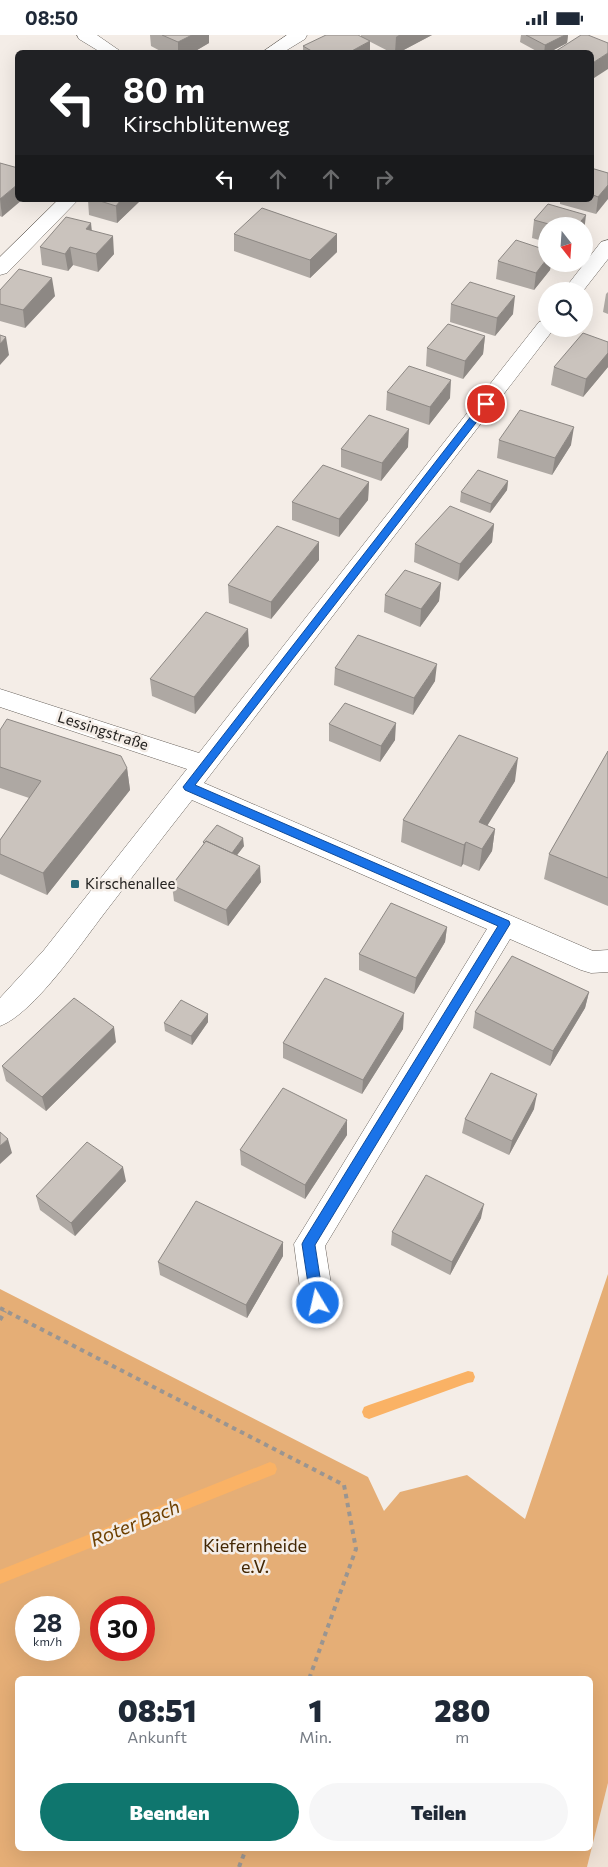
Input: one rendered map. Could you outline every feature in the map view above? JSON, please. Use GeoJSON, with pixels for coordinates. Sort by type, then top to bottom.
{"type":"FeatureCollection","features":[{"type":"Feature","properties":{"kind":"street"},"geometry":{"type":"LineString","coordinates":[[85,35],[110,50]]}},
{"type":"Feature","properties":{"kind":"street"},"geometry":{"type":"LineString","coordinates":[[274,50],[299,35]]}},
{"type":"Feature","properties":{"kind":"street"},"geometry":{"type":"LineString","coordinates":[[0,269],[67,202]]}},
{"type":"Feature","properties":{"kind":"street"},"geometry":{"type":"LineString","coordinates":[[580,282],[608,246]]}},
{"type":"Feature","properties":{"kind":"street"},"geometry":{"type":"LineString","coordinates":[[0,1014],[16,1001],[54,958],[538,336]]}},
{"type":"Feature","properties":{"kind":"street","name":"Lessingstraße"},"geometry":{"type":"LineString","coordinates":[[0,698],[205,765]]}},
{"type":"Feature","properties":{"kind":"street"},"geometry":{"type":"LineString","coordinates":[[188,787],[591,962],[608,961]]}},
{"type":"Feature","properties":{"kind":"street"},"geometry":{"type":"LineString","coordinates":[[318,1303],[309,1244],[505,924]]}},
{"type":"Feature","properties":{"kind":"path"},"geometry":{"type":"LineString","coordinates":[[0,1308],[344,1485],[356,1549],[310,1676]]}},
{"type":"Feature","properties":{"kind":"path"},"geometry":{"type":"LineString","coordinates":[[0,1320],[5,1311]]}},
{"type":"Feature","properties":{"kind":"path"},"geometry":{"type":"LineString","coordinates":[[239,1867],[245,1851]]}},
{"type":"Feature","properties":{"kind":"shaded area"},"geometry":{"type":"Polygon","coordinates":[[[608,1783],[608,1867],[587,1867],[591,1851],[593,1851],[593,1843],[608,1783]]]}},
{"type":"Feature","properties":{"kind":"green space","name":"Kiefernheide e.V."},"geometry":{"type":"Polygon","coordinates":[[[608,1274],[608,1783],[593,1843],[593,1676],[15,1676],[15,1851],[591,1851],[587,1867],[0,1867],[0,1289],[368,1477],[384,1511],[400,1492],[467,1475],[525,1519],[608,1274]]]}},
{"type":"Feature","properties":{"kind":"building"},"geometry":{"type":"Polygon","coordinates":[[[162,35],[192,35],[178,42],[162,35]]]}},
{"type":"Feature","properties":{"kind":"building"},"geometry":{"type":"Polygon","coordinates":[[[326,35],[358,35],[370,41],[354,50],[310,50],[303,46],[326,35]]]}},
{"type":"Feature","properties":{"kind":"building"},"geometry":{"type":"Polygon","coordinates":[[[526,35],[565,35],[545,45],[526,35]]]}},
{"type":"Feature","properties":{"kind":"building"},"geometry":{"type":"Polygon","coordinates":[[[581,35],[588,35],[608,43],[608,53],[594,62],[594,50],[558,50],[581,35]]]}},
{"type":"Feature","properties":{"kind":"building"},"geometry":{"type":"Polygon","coordinates":[[[0,163],[15,167],[15,186],[0,199],[0,163]]]}},
{"type":"Feature","properties":{"kind":"building"},"geometry":{"type":"Polygon","coordinates":[[[594,169],[608,173],[608,185],[598,197],[594,195],[594,169]]]}},
{"type":"Feature","properties":{"kind":"building"},"geometry":{"type":"Polygon","coordinates":[[[103,202],[119,202],[116,206],[103,202]]]}},
{"type":"Feature","properties":{"kind":"building"},"geometry":{"type":"Polygon","coordinates":[[[548,204],[586,215],[584,217],[538,217],[538,221],[534,220],[548,204]]]}},
{"type":"Feature","properties":{"kind":"building"},"geometry":{"type":"Polygon","coordinates":[[[262,208],[337,234],[310,260],[234,234],[262,208]]]}},
{"type":"Feature","properties":{"kind":"building"},"geometry":{"type":"Polygon","coordinates":[[[66,217],[91,223],[86,229],[113,236],[96,254],[70,247],[65,254],[40,247],[66,217]]]}},
{"type":"Feature","properties":{"kind":"building"},"geometry":{"type":"Polygon","coordinates":[[[516,240],[538,247],[538,270],[536,273],[498,261],[516,240]]]}},
{"type":"Feature","properties":{"kind":"building"},"geometry":{"type":"Polygon","coordinates":[[[19,269],[52,278],[23,310],[0,304],[0,290],[19,269]]]}},
{"type":"Feature","properties":{"kind":"building"},"geometry":{"type":"Polygon","coordinates":[[[470,282],[515,296],[497,318],[451,304],[470,282]]]}},
{"type":"Feature","properties":{"kind":"building"},"geometry":{"type":"Polygon","coordinates":[[[448,324],[485,336],[465,361],[427,348],[448,324]]]}},
{"type":"Feature","properties":{"kind":"building"},"geometry":{"type":"Polygon","coordinates":[[[0,335],[6,337],[0,344],[0,335]]]}},
{"type":"Feature","properties":{"kind":"building"},"geometry":{"type":"Polygon","coordinates":[[[580,337],[593,337],[608,342],[608,353],[586,379],[554,367],[580,337]]]}},
{"type":"Feature","properties":{"kind":"building"},"geometry":{"type":"Polygon","coordinates":[[[409,366],[451,380],[430,407],[387,392],[409,366]]]}},
{"type":"Feature","properties":{"kind":"building"},"geometry":{"type":"Polygon","coordinates":[[[520,410],[574,427],[555,458],[499,440],[520,410]]]}},
{"type":"Feature","properties":{"kind":"building"},"geometry":{"type":"Polygon","coordinates":[[[369,415],[409,429],[382,463],[341,449],[369,415]]]}},
{"type":"Feature","properties":{"kind":"building"},"geometry":{"type":"Polygon","coordinates":[[[323,465],[369,482],[339,519],[292,502],[323,465]]]}},
{"type":"Feature","properties":{"kind":"building"},"geometry":{"type":"Polygon","coordinates":[[[478,470],[508,481],[491,504],[461,492],[478,470]]]}},
{"type":"Feature","properties":{"kind":"building"},"geometry":{"type":"Polygon","coordinates":[[[450,506],[494,524],[460,564],[415,544],[450,506]]]}},
{"type":"Feature","properties":{"kind":"building"},"geometry":{"type":"Polygon","coordinates":[[[277,526],[319,542],[271,602],[228,585],[277,526]]]}},
{"type":"Feature","properties":{"kind":"building"},"geometry":{"type":"Polygon","coordinates":[[[405,570],[441,583],[421,609],[385,595],[405,570]]]}},
{"type":"Feature","properties":{"kind":"building"},"geometry":{"type":"Polygon","coordinates":[[[206,612],[248,629],[194,697],[150,679],[206,612]]]}},
{"type":"Feature","properties":{"kind":"building"},"geometry":{"type":"Polygon","coordinates":[[[358,635],[437,664],[414,698],[335,668],[358,635]]]}},
{"type":"Feature","properties":{"kind":"building"},"geometry":{"type":"Polygon","coordinates":[[[345,703],[396,723],[381,746],[329,724],[345,703]]]}},
{"type":"Feature","properties":{"kind":"building"},"geometry":{"type":"Polygon","coordinates":[[[7,719],[121,756],[127,768],[43,873],[0,854],[0,840],[41,781],[0,767],[0,730],[7,719]]]}},
{"type":"Feature","properties":{"kind":"building"},"geometry":{"type":"Polygon","coordinates":[[[459,735],[518,758],[479,822],[495,829],[482,849],[466,842],[464,845],[403,820],[459,735]]]}},
{"type":"Feature","properties":{"kind":"building"},"geometry":{"type":"Polygon","coordinates":[[[608,751],[608,878],[549,854],[608,751]]]}},
{"type":"Feature","properties":{"kind":"building"},"geometry":{"type":"Polygon","coordinates":[[[217,825],[243,838],[232,853],[206,841],[203,842],[217,825]]]}},
{"type":"Feature","properties":{"kind":"building"},"geometry":{"type":"Polygon","coordinates":[[[206,841],[260,866],[226,910],[172,885],[206,841]]]}},
{"type":"Feature","properties":{"kind":"building"},"geometry":{"type":"Polygon","coordinates":[[[391,903],[447,927],[416,978],[359,954],[391,903]]]}},
{"type":"Feature","properties":{"kind":"building"},"geometry":{"type":"Polygon","coordinates":[[[512,956],[589,992],[553,1051],[475,1012],[512,956]]]}},
{"type":"Feature","properties":{"kind":"building"},"geometry":{"type":"Polygon","coordinates":[[[325,978],[404,1013],[363,1080],[283,1043],[325,978]]]}},
{"type":"Feature","properties":{"kind":"building"},"geometry":{"type":"Polygon","coordinates":[[[74,998],[114,1027],[42,1097],[2,1066],[74,998]]]}},
{"type":"Feature","properties":{"kind":"building"},"geometry":{"type":"Polygon","coordinates":[[[181,1000],[208,1014],[191,1036],[164,1023],[181,1000]]]}},
{"type":"Feature","properties":{"kind":"building"},"geometry":{"type":"Polygon","coordinates":[[[491,1073],[537,1094],[512,1141],[465,1119],[491,1073]]]}},
{"type":"Feature","properties":{"kind":"building"},"geometry":{"type":"Polygon","coordinates":[[[283,1088],[347,1120],[305,1185],[240,1150],[283,1088]]]}},
{"type":"Feature","properties":{"kind":"building"},"geometry":{"type":"Polygon","coordinates":[[[0,1132],[8,1139],[0,1146],[0,1132]]]}},
{"type":"Feature","properties":{"kind":"building"},"geometry":{"type":"Polygon","coordinates":[[[87,1142],[123,1167],[71,1223],[36,1196],[87,1142]]]}},
{"type":"Feature","properties":{"kind":"building"},"geometry":{"type":"Polygon","coordinates":[[[426,1175],[484,1204],[452,1262],[392,1232],[426,1175]]]}},
{"type":"Feature","properties":{"kind":"building"},"geometry":{"type":"Polygon","coordinates":[[[196,1201],[283,1242],[246,1305],[158,1262],[196,1201]]]}},
{"type":"Feature","properties":{"kind":"waterway","name":"Roter Bach"},"geometry":{"type":"LineString","coordinates":[[369,1412],[468,1377]]}},
{"type":"Feature","properties":{"kind":"waterway","name":"Roter Bach"},"geometry":{"type":"LineString","coordinates":[[0,1577],[270,1469]]}},
{"type":"Feature","properties":{"kind":"place","name":"Kirschenallee"},"geometry":{"type":"Point","coordinates":[75,884]}},
{"type":"Feature","properties":{"kind":"route"},"geometry":{"type":"LineString","coordinates":[[318,1303],[309,1244],[505,924],[188,787],[486,404]]}}]}
